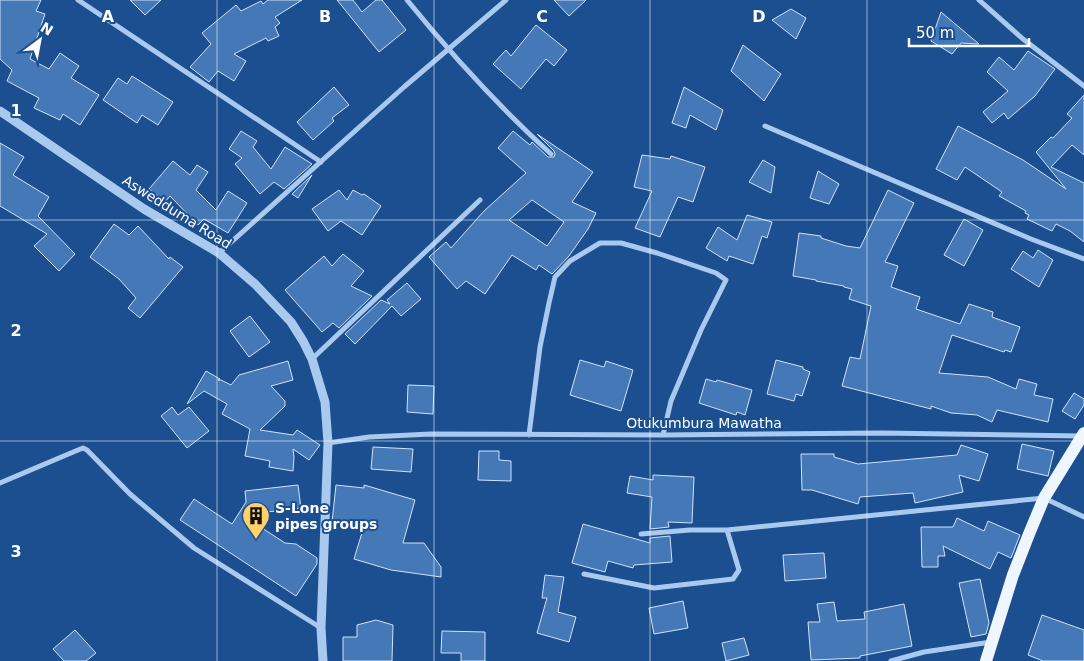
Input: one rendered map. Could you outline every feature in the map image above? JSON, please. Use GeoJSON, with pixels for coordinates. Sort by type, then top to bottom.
{"type":"FeatureCollection","features":[{"type":"Feature","properties":{"kind":"main road"},"geometry":{"type":"LineString","coordinates":[[986,661],[1013,575],[1044,498],[1083,435]]}},
{"type":"Feature","properties":{"kind":"street"},"geometry":{"type":"LineString","coordinates":[[78,0],[321,162]]}},
{"type":"Feature","properties":{"kind":"street"},"geometry":{"type":"LineString","coordinates":[[407,0],[447,50],[522,129],[551,154]]}},
{"type":"Feature","properties":{"kind":"street"},"geometry":{"type":"LineString","coordinates":[[219,253],[259,215],[506,0]]}},
{"type":"Feature","properties":{"kind":"street"},"geometry":{"type":"LineString","coordinates":[[979,0],[1024,39],[1084,86]]}},
{"type":"Feature","properties":{"kind":"street","name":"Aswedduma Road"},"geometry":{"type":"LineString","coordinates":[[0,111],[144,209],[219,253],[255,284],[291,322],[312,359],[325,402],[328,443],[321,628],[323,661]]}},
{"type":"Feature","properties":{"kind":"street"},"geometry":{"type":"LineString","coordinates":[[765,126],[1031,239],[1084,259]]}},
{"type":"Feature","properties":{"kind":"street"},"geometry":{"type":"LineString","coordinates":[[312,359],[480,200]]}},
{"type":"Feature","properties":{"kind":"street"},"geometry":{"type":"LineString","coordinates":[[529,435],[540,347],[555,277],[570,261],[600,243],[621,243],[716,273],[726,280],[701,330],[671,401],[663,435]]}},
{"type":"Feature","properties":{"kind":"street","name":"Otukumbura Mawatha"},"geometry":{"type":"LineString","coordinates":[[328,443],[369,437],[431,434],[663,435],[882,433],[1083,435]]}},
{"type":"Feature","properties":{"kind":"street"},"geometry":{"type":"LineString","coordinates":[[0,483],[83,448],[130,494],[194,548],[321,628]]}},
{"type":"Feature","properties":{"kind":"street"},"geometry":{"type":"LineString","coordinates":[[640,534],[690,530],[727,530],[1044,498],[1084,517]]}},
{"type":"Feature","properties":{"kind":"street"},"geometry":{"type":"LineString","coordinates":[[584,574],[654,588],[733,579],[739,570],[727,530]]}},
{"type":"Feature","properties":{"kind":"street"},"geometry":{"type":"LineString","coordinates":[[890,661],[924,652],[991,642]]}},
{"type":"Feature","properties":{"kind":"building"},"geometry":{"type":"Polygon","coordinates":[[[0,0],[41,0],[36,11],[45,14],[30,59],[49,69],[60,53],[79,66],[71,78],[99,95],[80,125],[63,114],[60,120],[34,108],[39,98],[7,81],[12,70],[0,59],[0,0]]]}},
{"type":"Feature","properties":{"kind":"building"},"geometry":{"type":"Polygon","coordinates":[[[130,0],[161,0],[145,15],[130,0]]]}},
{"type":"Feature","properties":{"kind":"building"},"geometry":{"type":"Polygon","coordinates":[[[268,0],[302,0],[275,17],[280,23],[275,27],[279,36],[268,41],[266,38],[234,54],[246,61],[234,81],[218,71],[209,82],[190,67],[211,44],[202,33],[236,5],[241,11],[261,1],[263,4],[268,0]]]}},
{"type":"Feature","properties":{"kind":"building"},"geometry":{"type":"Polygon","coordinates":[[[337,0],[353,0],[362,12],[376,0],[382,0],[406,30],[379,52],[337,0]]]}},
{"type":"Feature","properties":{"kind":"building"},"geometry":{"type":"Polygon","coordinates":[[[554,0],[586,0],[569,16],[554,0]]]}},
{"type":"Feature","properties":{"kind":"building"},"geometry":{"type":"Polygon","coordinates":[[[791,9],[806,18],[796,39],[772,20],[791,9]]]}},
{"type":"Feature","properties":{"kind":"building"},"geometry":{"type":"Polygon","coordinates":[[[941,12],[979,44],[961,43],[952,54],[931,41],[941,12]]]}},
{"type":"Feature","properties":{"kind":"building"},"geometry":{"type":"Polygon","coordinates":[[[536,25],[567,50],[554,66],[546,59],[521,89],[493,64],[506,50],[511,56],[536,25]]]}},
{"type":"Feature","properties":{"kind":"building"},"geometry":{"type":"Polygon","coordinates":[[[743,45],[781,74],[764,101],[731,71],[743,45]]]}},
{"type":"Feature","properties":{"kind":"building"},"geometry":{"type":"Polygon","coordinates":[[[1028,51],[1055,69],[1035,96],[1008,119],[1004,113],[992,123],[983,112],[1008,91],[987,72],[999,57],[1014,70],[1028,51]]]}},
{"type":"Feature","properties":{"kind":"building"},"geometry":{"type":"Polygon","coordinates":[[[132,76],[173,102],[158,125],[142,115],[137,123],[103,100],[118,78],[127,84],[132,76]]]}},
{"type":"Feature","properties":{"kind":"building"},"geometry":{"type":"Polygon","coordinates":[[[334,87],[349,105],[332,118],[334,121],[313,140],[297,122],[334,87]]]}},
{"type":"Feature","properties":{"kind":"building"},"geometry":{"type":"Polygon","coordinates":[[[684,87],[723,110],[716,130],[690,115],[686,128],[672,123],[684,87]]]}},
{"type":"Feature","properties":{"kind":"building"},"geometry":{"type":"Polygon","coordinates":[[[1084,95],[1084,155],[1072,145],[1051,167],[1084,183],[1084,242],[1070,231],[1056,224],[1052,231],[1027,219],[1029,215],[1025,213],[1026,211],[999,196],[1002,192],[965,167],[957,180],[936,169],[958,126],[1023,160],[1066,189],[1036,152],[1072,118],[1067,114],[1084,95]]]}},
{"type":"Feature","properties":{"kind":"building"},"geometry":{"type":"Polygon","coordinates":[[[241,131],[257,141],[253,147],[271,169],[285,147],[312,164],[284,189],[274,182],[260,194],[235,164],[242,158],[229,149],[241,131]]]}},
{"type":"Feature","properties":{"kind":"building"},"geometry":{"type":"Polygon","coordinates":[[[513,131],[530,145],[532,142],[548,157],[554,157],[554,151],[537,134],[593,172],[572,202],[596,213],[588,229],[569,256],[552,274],[539,265],[536,270],[512,255],[485,294],[466,281],[457,289],[429,257],[446,242],[451,248],[484,211],[526,173],[498,148],[513,131]],[[532,200],[509,220],[547,246],[564,222],[532,200]]]}},
{"type":"Feature","properties":{"kind":"building"},"geometry":{"type":"Polygon","coordinates":[[[0,143],[24,157],[13,175],[49,197],[38,216],[75,254],[59,271],[34,246],[47,234],[0,206],[0,143]]]}},
{"type":"Feature","properties":{"kind":"building"},"geometry":{"type":"Polygon","coordinates":[[[642,155],[670,159],[671,156],[705,167],[693,202],[678,197],[660,237],[635,228],[652,191],[634,187],[642,155]]]}},
{"type":"Feature","properties":{"kind":"building"},"geometry":{"type":"Polygon","coordinates":[[[763,160],[775,167],[771,193],[749,182],[763,160]]]}},
{"type":"Feature","properties":{"kind":"building"},"geometry":{"type":"Polygon","coordinates":[[[173,161],[190,175],[197,165],[208,172],[196,190],[216,210],[228,191],[247,203],[228,233],[204,219],[198,225],[170,196],[165,202],[149,189],[173,161]]]}},
{"type":"Feature","properties":{"kind":"building"},"geometry":{"type":"Polygon","coordinates":[[[818,171],[839,184],[829,204],[810,198],[818,171]]]}},
{"type":"Feature","properties":{"kind":"building"},"geometry":{"type":"Polygon","coordinates":[[[312,175],[298,198],[292,194],[312,175]]]}},
{"type":"Feature","properties":{"kind":"building"},"geometry":{"type":"Polygon","coordinates":[[[339,190],[347,200],[353,190],[362,195],[364,194],[381,206],[362,235],[341,221],[328,231],[312,209],[339,190]]]}},
{"type":"Feature","properties":{"kind":"building"},"geometry":{"type":"Polygon","coordinates":[[[888,190],[914,203],[885,262],[898,266],[891,287],[920,297],[916,309],[960,324],[969,304],[993,312],[992,317],[1020,327],[1011,352],[1005,350],[1004,352],[952,335],[939,373],[988,377],[1016,389],[1019,379],[1037,384],[1034,395],[1053,399],[1048,422],[997,410],[992,422],[977,415],[951,413],[931,406],[931,409],[842,386],[850,357],[860,359],[871,306],[849,299],[852,289],[793,276],[799,233],[821,236],[821,238],[846,246],[860,248],[888,190]]]}},
{"type":"Feature","properties":{"kind":"building"},"geometry":{"type":"Polygon","coordinates":[[[747,215],[772,222],[767,238],[762,236],[753,264],[729,256],[727,261],[706,248],[718,227],[737,240],[747,215]]]}},
{"type":"Feature","properties":{"kind":"building"},"geometry":{"type":"Polygon","coordinates":[[[964,219],[983,230],[964,266],[944,255],[964,219]]]}},
{"type":"Feature","properties":{"kind":"building"},"geometry":{"type":"Polygon","coordinates":[[[114,224],[129,235],[138,226],[169,259],[170,257],[183,267],[140,318],[128,308],[136,298],[119,279],[90,257],[114,224]]]}},
{"type":"Feature","properties":{"kind":"building"},"geometry":{"type":"Polygon","coordinates":[[[1038,250],[1053,260],[1039,287],[1011,269],[1023,251],[1033,258],[1038,250]]]}},
{"type":"Feature","properties":{"kind":"building"},"geometry":{"type":"Polygon","coordinates":[[[343,254],[364,271],[351,286],[372,296],[339,328],[333,323],[322,332],[285,290],[324,256],[332,266],[343,254]]]}},
{"type":"Feature","properties":{"kind":"building"},"geometry":{"type":"Polygon","coordinates":[[[407,283],[421,299],[401,316],[392,306],[355,344],[345,334],[381,300],[390,304],[387,300],[407,283]]]}},
{"type":"Feature","properties":{"kind":"building"},"geometry":{"type":"Polygon","coordinates":[[[250,316],[270,342],[249,357],[230,331],[250,316]]]}},
{"type":"Feature","properties":{"kind":"building"},"geometry":{"type":"Polygon","coordinates":[[[580,360],[604,367],[606,361],[633,370],[621,411],[570,395],[580,360]]]}},
{"type":"Feature","properties":{"kind":"building"},"geometry":{"type":"Polygon","coordinates":[[[776,360],[803,367],[803,369],[810,372],[802,396],[796,394],[794,401],[767,394],[776,360]]]}},
{"type":"Feature","properties":{"kind":"building"},"geometry":{"type":"Polygon","coordinates":[[[288,361],[293,380],[271,386],[285,401],[285,406],[260,430],[293,435],[297,430],[320,445],[309,460],[293,449],[293,471],[269,467],[270,461],[245,456],[250,429],[222,414],[227,404],[204,391],[187,404],[206,371],[220,379],[218,380],[231,385],[239,375],[288,361]]]}},
{"type":"Feature","properties":{"kind":"building"},"geometry":{"type":"Polygon","coordinates":[[[706,379],[716,382],[717,380],[752,390],[745,415],[737,412],[736,415],[699,403],[706,379]]]}},
{"type":"Feature","properties":{"kind":"building"},"geometry":{"type":"Polygon","coordinates":[[[408,385],[434,386],[433,414],[407,412],[408,385]]]}},
{"type":"Feature","properties":{"kind":"building"},"geometry":{"type":"Polygon","coordinates":[[[1074,393],[1084,399],[1084,405],[1075,419],[1062,411],[1074,393]]]}},
{"type":"Feature","properties":{"kind":"building"},"geometry":{"type":"Polygon","coordinates":[[[172,407],[178,415],[189,407],[209,431],[187,448],[161,416],[172,407]]]}},
{"type":"Feature","properties":{"kind":"building"},"geometry":{"type":"Polygon","coordinates":[[[1022,444],[1054,451],[1048,476],[1017,469],[1022,444]]]}},
{"type":"Feature","properties":{"kind":"building"},"geometry":{"type":"Polygon","coordinates":[[[961,445],[988,454],[979,481],[959,475],[963,492],[915,503],[913,493],[860,497],[858,504],[812,490],[802,490],[801,454],[834,454],[834,457],[858,464],[957,455],[961,445]]]}},
{"type":"Feature","properties":{"kind":"building"},"geometry":{"type":"Polygon","coordinates":[[[373,447],[413,449],[411,472],[371,469],[373,447]]]}},
{"type":"Feature","properties":{"kind":"building"},"geometry":{"type":"Polygon","coordinates":[[[479,451],[499,451],[499,460],[511,461],[511,481],[478,480],[479,451]]]}},
{"type":"Feature","properties":{"kind":"building"},"geometry":{"type":"Polygon","coordinates":[[[653,475],[694,477],[692,523],[668,522],[669,527],[650,529],[652,497],[627,493],[630,476],[653,480],[653,475]]]}},
{"type":"Feature","properties":{"kind":"building"},"geometry":{"type":"Polygon","coordinates":[[[298,485],[301,508],[242,515],[285,543],[296,544],[317,558],[317,564],[296,596],[180,520],[194,499],[232,524],[246,502],[245,491],[298,485]]]}},
{"type":"Feature","properties":{"kind":"building"},"geometry":{"type":"Polygon","coordinates":[[[336,485],[364,488],[364,485],[415,500],[403,543],[424,543],[441,567],[441,577],[391,570],[354,559],[364,526],[332,522],[336,485]]]}},
{"type":"Feature","properties":{"kind":"building"},"geometry":{"type":"Polygon","coordinates":[[[957,518],[984,531],[988,521],[1020,535],[1011,558],[998,552],[990,569],[943,546],[945,556],[938,556],[938,567],[922,567],[921,527],[953,527],[957,518]]]}},
{"type":"Feature","properties":{"kind":"building"},"geometry":{"type":"Polygon","coordinates":[[[583,524],[650,543],[650,538],[670,536],[672,562],[634,565],[633,568],[608,561],[605,572],[572,563],[583,524]]]}},
{"type":"Feature","properties":{"kind":"building"},"geometry":{"type":"Polygon","coordinates":[[[824,553],[826,578],[785,581],[783,555],[824,553]]]}},
{"type":"Feature","properties":{"kind":"building"},"geometry":{"type":"Polygon","coordinates":[[[545,575],[564,577],[558,612],[576,617],[569,642],[537,633],[547,598],[542,598],[545,575]]]}},
{"type":"Feature","properties":{"kind":"building"},"geometry":{"type":"Polygon","coordinates":[[[980,579],[989,623],[986,634],[971,637],[959,583],[980,579]]]}},
{"type":"Feature","properties":{"kind":"building"},"geometry":{"type":"Polygon","coordinates":[[[683,601],[688,628],[654,634],[649,608],[683,601]]]}},
{"type":"Feature","properties":{"kind":"building"},"geometry":{"type":"Polygon","coordinates":[[[834,602],[837,621],[865,619],[864,612],[904,604],[912,646],[860,656],[860,658],[811,660],[808,622],[820,622],[817,604],[834,602]]]}},
{"type":"Feature","properties":{"kind":"building"},"geometry":{"type":"Polygon","coordinates":[[[1042,615],[1084,630],[1084,661],[1043,661],[1028,655],[1042,615]]]}},
{"type":"Feature","properties":{"kind":"building"},"geometry":{"type":"Polygon","coordinates":[[[376,620],[393,625],[392,661],[343,661],[343,637],[357,637],[357,625],[376,620]]]}},
{"type":"Feature","properties":{"kind":"building"},"geometry":{"type":"Polygon","coordinates":[[[75,630],[96,653],[86,661],[64,661],[53,649],[75,630]]]}},
{"type":"Feature","properties":{"kind":"building"},"geometry":{"type":"Polygon","coordinates":[[[442,631],[485,632],[485,661],[461,661],[461,653],[441,653],[442,631]]]}},
{"type":"Feature","properties":{"kind":"building"},"geometry":{"type":"Polygon","coordinates":[[[744,638],[749,655],[726,661],[722,643],[744,638]]]}},
{"type":"Feature","properties":{"kind":"place","name":"S-Lone pipes groups"},"geometry":{"type":"Point","coordinates":[256,540]}}]}
